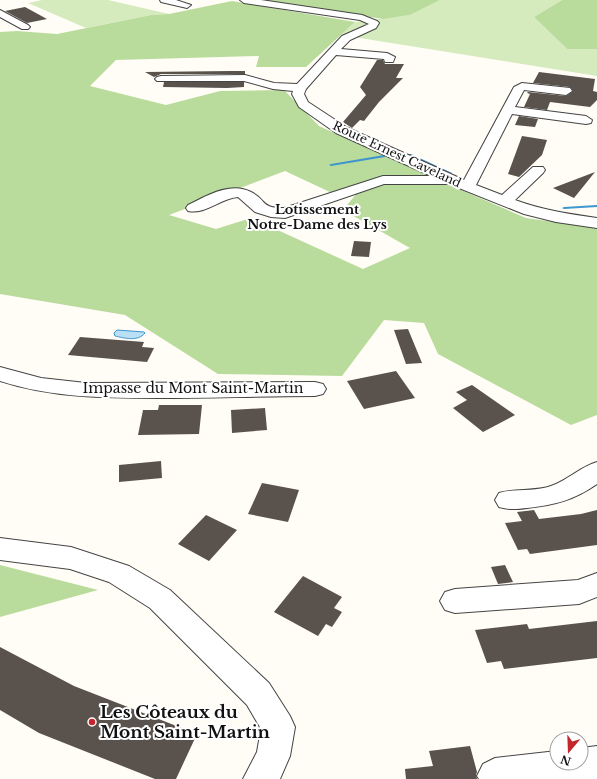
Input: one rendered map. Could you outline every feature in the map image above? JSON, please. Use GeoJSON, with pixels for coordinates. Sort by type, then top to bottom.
{"type":"FeatureCollection","features":[{"type":"Feature","properties":{"kind":"street"},"geometry":{"type":"LineString","coordinates":[[164,0],[187,5]]}},
{"type":"Feature","properties":{"kind":"street"},"geometry":{"type":"LineString","coordinates":[[161,79],[245,78],[272,86],[300,88],[348,36],[373,26],[374,23],[362,18],[244,0]]}},
{"type":"Feature","properties":{"kind":"street"},"geometry":{"type":"LineString","coordinates":[[0,13],[25,27]]}},
{"type":"Feature","properties":{"kind":"street"},"geometry":{"type":"LineString","coordinates":[[333,52],[388,56],[390,57],[389,60]]}},
{"type":"Feature","properties":{"kind":"street"},"geometry":{"type":"LineString","coordinates":[[194,208],[225,194],[237,192],[246,194],[258,206],[270,212],[285,213],[383,180],[460,184],[507,110],[515,94],[522,86],[566,91]]}},
{"type":"Feature","properties":{"kind":"street","name":"Route Ernest Caveland"},"geometry":{"type":"LineString","coordinates":[[300,88],[298,94],[304,104],[341,130],[460,184],[502,201],[556,217],[597,223]]}},
{"type":"Feature","properties":{"kind":"street"},"geometry":{"type":"LineString","coordinates":[[507,110],[586,120]]}},
{"type":"Feature","properties":{"kind":"street"},"geometry":{"type":"LineString","coordinates":[[502,201],[507,199],[538,170]]}},
{"type":"Feature","properties":{"kind":"street","name":"Impasse du Mont Saint-Martin"},"geometry":{"type":"LineString","coordinates":[[0,374],[17,381],[111,391],[315,388]]}},
{"type":"Feature","properties":{"kind":"street"},"geometry":{"type":"LineString","coordinates":[[508,500],[553,496],[578,484],[597,471]]}},
{"type":"Feature","properties":{"kind":"street"},"geometry":{"type":"LineString","coordinates":[[0,549],[71,558],[119,574],[160,599],[258,694],[278,727],[273,756],[261,779]]}},
{"type":"Feature","properties":{"kind":"street"},"geometry":{"type":"LineString","coordinates":[[455,601],[579,592],[597,585]]}},
{"type":"Feature","properties":{"kind":"street"},"geometry":{"type":"LineString","coordinates":[[495,776],[597,763]]}},
{"type":"Feature","properties":{"kind":"green space"},"geometry":{"type":"Polygon","coordinates":[[[42,0],[108,0],[169,14],[151,15],[86,28],[28,3],[42,0]]]}},
{"type":"Feature","properties":{"kind":"green space"},"geometry":{"type":"Polygon","coordinates":[[[260,0],[440,0],[410,15],[383,19],[260,0]]]}},
{"type":"Feature","properties":{"kind":"green space"},"geometry":{"type":"Polygon","coordinates":[[[440,0],[562,0],[534,17],[567,49],[597,49],[597,76],[341,35],[355,22],[410,15],[440,0]]]}},
{"type":"Feature","properties":{"kind":"green space"},"geometry":{"type":"Polygon","coordinates":[[[562,0],[597,0],[597,49],[567,49],[534,17],[562,0]]]}},
{"type":"Feature","properties":{"kind":"green space"},"geometry":{"type":"Polygon","coordinates":[[[232,1],[355,22],[306,67],[256,67],[259,56],[116,60],[90,86],[166,105],[220,91],[284,90],[319,126],[445,183],[526,218],[597,228],[597,415],[571,425],[438,354],[424,323],[384,320],[342,376],[218,374],[125,315],[0,294],[0,32],[17,31],[57,34],[151,15],[169,14],[232,1]],[[285,171],[169,215],[216,229],[251,218],[363,269],[410,248],[343,210],[362,187],[332,193],[285,171]]]}},
{"type":"Feature","properties":{"kind":"green space"},"geometry":{"type":"Polygon","coordinates":[[[0,565],[98,590],[0,617],[0,565]]]}},
{"type":"Feature","properties":{"kind":"water"},"geometry":{"type":"Polygon","coordinates":[[[117,330],[145,333],[139,338],[127,338],[115,336],[114,333],[117,330]]]}},
{"type":"Feature","properties":{"kind":"building"},"geometry":{"type":"Polygon","coordinates":[[[25,7],[47,19],[27,23],[5,11],[25,7]]]}},
{"type":"Feature","properties":{"kind":"building"},"geometry":{"type":"Polygon","coordinates":[[[377,60],[383,60],[385,64],[404,64],[396,78],[403,78],[379,102],[364,121],[360,120],[352,128],[343,122],[366,95],[360,87],[377,60]]]}},
{"type":"Feature","properties":{"kind":"building"},"geometry":{"type":"Polygon","coordinates":[[[245,71],[245,74],[161,74],[154,77],[145,72],[245,71]]]}},
{"type":"Feature","properties":{"kind":"building"},"geometry":{"type":"Polygon","coordinates":[[[539,72],[595,79],[593,91],[597,92],[597,100],[590,107],[550,102],[547,110],[524,107],[530,94],[527,93],[528,92],[566,96],[573,91],[570,87],[533,83],[539,72]]]}},
{"type":"Feature","properties":{"kind":"building"},"geometry":{"type":"Polygon","coordinates":[[[164,82],[244,82],[244,87],[163,87],[164,82]]]}},
{"type":"Feature","properties":{"kind":"building"},"geometry":{"type":"Polygon","coordinates":[[[519,116],[538,119],[535,127],[515,125],[519,116]]]}},
{"type":"Feature","properties":{"kind":"building"},"geometry":{"type":"Polygon","coordinates":[[[522,136],[547,140],[542,155],[519,177],[508,174],[522,136]]]}},
{"type":"Feature","properties":{"kind":"building"},"geometry":{"type":"Polygon","coordinates":[[[595,172],[574,198],[553,188],[595,172]]]}},
{"type":"Feature","properties":{"kind":"building"},"geometry":{"type":"Polygon","coordinates":[[[354,241],[371,242],[369,257],[351,256],[354,241]]]}},
{"type":"Feature","properties":{"kind":"building"},"geometry":{"type":"Polygon","coordinates":[[[408,329],[422,363],[406,364],[394,330],[408,329]]]}},
{"type":"Feature","properties":{"kind":"building"},"geometry":{"type":"Polygon","coordinates":[[[80,337],[144,342],[142,347],[154,348],[147,362],[68,355],[80,337]]]}},
{"type":"Feature","properties":{"kind":"building"},"geometry":{"type":"Polygon","coordinates":[[[396,371],[415,398],[364,409],[347,381],[396,371]]]}},
{"type":"Feature","properties":{"kind":"building"},"geometry":{"type":"Polygon","coordinates":[[[472,385],[515,415],[483,432],[453,408],[467,400],[456,392],[472,385]]]}},
{"type":"Feature","properties":{"kind":"building"},"geometry":{"type":"Polygon","coordinates":[[[159,405],[202,405],[199,434],[138,435],[143,410],[158,410],[159,405]]]}},
{"type":"Feature","properties":{"kind":"building"},"geometry":{"type":"Polygon","coordinates":[[[265,408],[267,430],[232,433],[231,410],[265,408]]]}},
{"type":"Feature","properties":{"kind":"building"},"geometry":{"type":"Polygon","coordinates":[[[161,461],[162,478],[119,482],[119,465],[161,461]]]}},
{"type":"Feature","properties":{"kind":"building"},"geometry":{"type":"Polygon","coordinates":[[[262,483],[299,490],[288,522],[248,514],[262,483]]]}},
{"type":"Feature","properties":{"kind":"building"},"geometry":{"type":"Polygon","coordinates":[[[534,510],[539,519],[581,514],[597,510],[597,545],[530,554],[527,549],[518,550],[505,523],[522,521],[517,512],[534,510]]]}},
{"type":"Feature","properties":{"kind":"building"},"geometry":{"type":"Polygon","coordinates":[[[206,515],[237,530],[209,561],[178,544],[206,515]]]}},
{"type":"Feature","properties":{"kind":"building"},"geometry":{"type":"Polygon","coordinates":[[[505,565],[513,582],[498,584],[491,567],[505,565]]]}},
{"type":"Feature","properties":{"kind":"building"},"geometry":{"type":"Polygon","coordinates":[[[303,576],[342,597],[334,608],[342,612],[332,627],[326,624],[318,636],[274,612],[303,576]]]}},
{"type":"Feature","properties":{"kind":"building"},"geometry":{"type":"Polygon","coordinates":[[[597,621],[597,658],[504,669],[501,661],[487,663],[475,630],[527,624],[529,629],[597,621]]]}},
{"type":"Feature","properties":{"kind":"building","name":"Les Côteaux du Mont Saint-Martin"},"geometry":{"type":"Polygon","coordinates":[[[0,647],[74,686],[197,734],[176,779],[155,779],[39,733],[0,710],[0,647]]]}},
{"type":"Feature","properties":{"kind":"building"},"geometry":{"type":"Polygon","coordinates":[[[470,746],[477,772],[477,779],[406,779],[405,769],[433,766],[429,751],[470,746]]]}},
{"type":"Feature","properties":{"kind":"waterway"},"geometry":{"type":"LineString","coordinates":[[402,155],[410,155],[450,173]]}},
{"type":"Feature","properties":{"kind":"waterway"},"geometry":{"type":"LineString","coordinates":[[331,165],[384,156]]}},
{"type":"Feature","properties":{"kind":"waterway"},"geometry":{"type":"LineString","coordinates":[[564,208],[597,206]]}},
{"type":"Feature","properties":{"kind":"place","name":"Les Côteaux du Mont Saint-Martin"},"geometry":{"type":"Point","coordinates":[92,722]}},
{"type":"Feature","properties":{"kind":"district","name":"Lotissement Notre-Dame des Lys"},"geometry":{"type":"Point","coordinates":[317,216]}}]}
